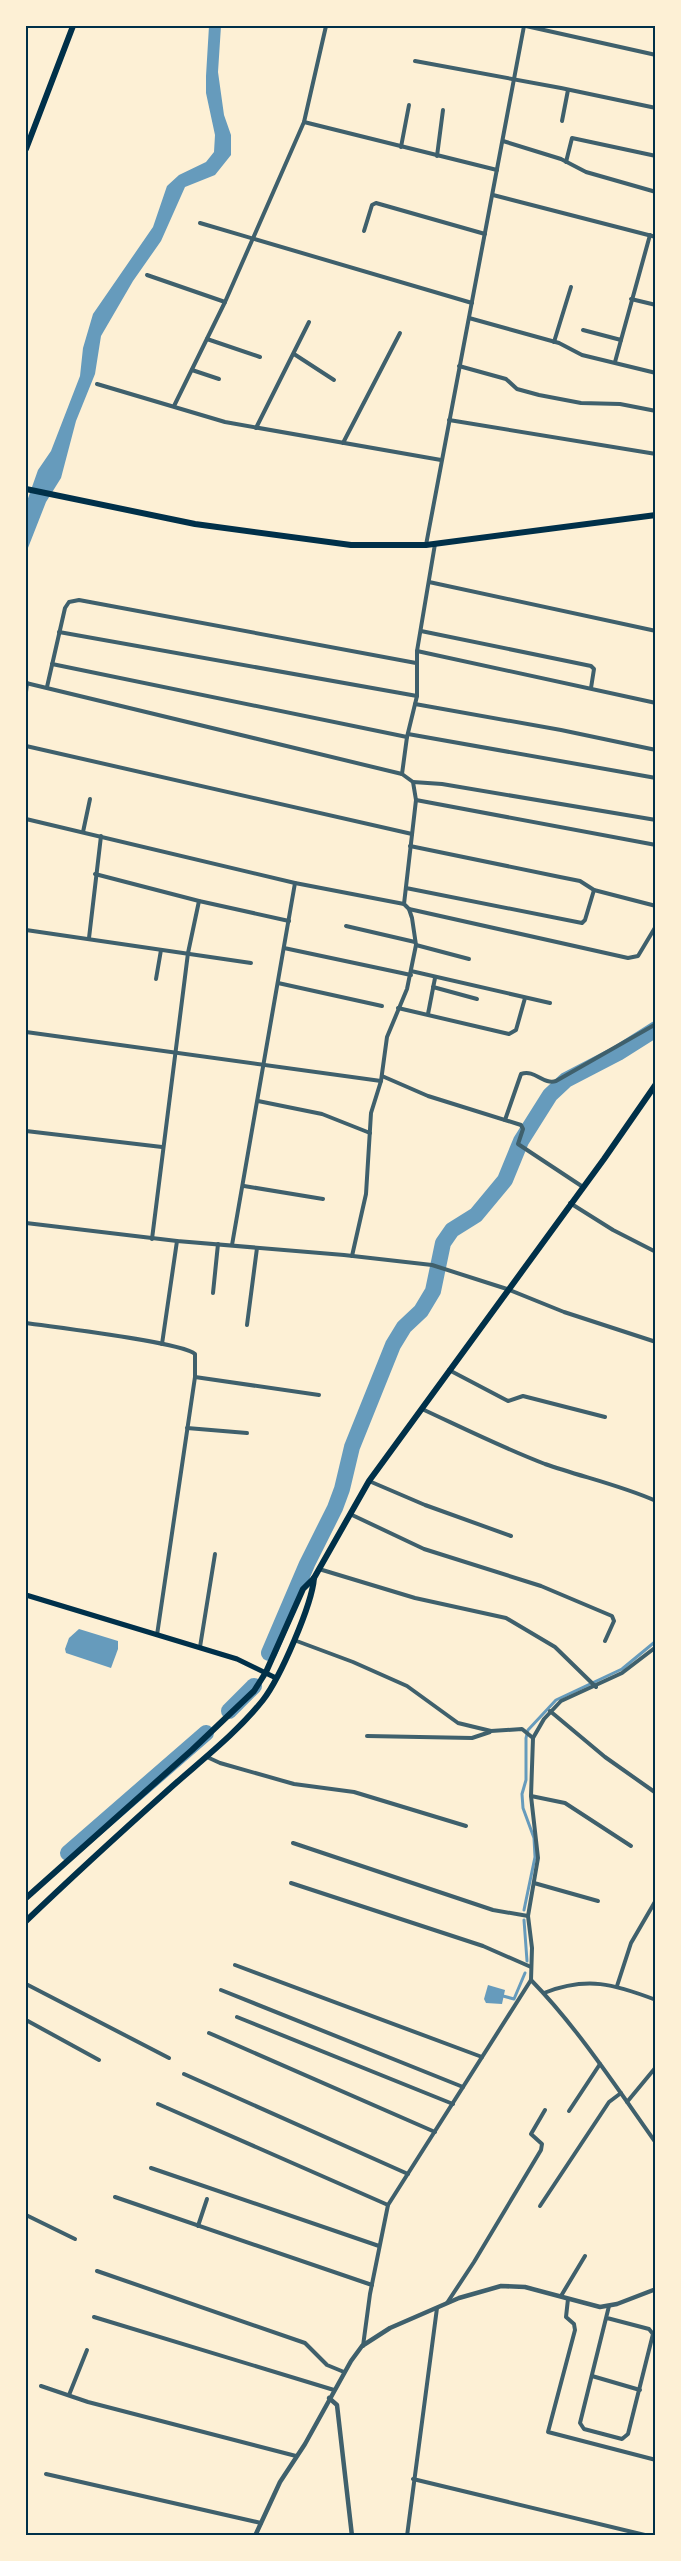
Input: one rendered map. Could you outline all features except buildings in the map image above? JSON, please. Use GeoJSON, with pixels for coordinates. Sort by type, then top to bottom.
{"type":"FeatureCollection","features":[{"type":"Feature","properties":{"kind":"highway"},"geometry":{"type":"LineString","coordinates":[[26,149],[73,26]]}},
{"type":"Feature","properties":{"kind":"highway"},"geometry":{"type":"LineString","coordinates":[[26,489],[195,524],[351,545],[426,545],[656,515]]}},
{"type":"Feature","properties":{"kind":"highway"},"geometry":{"type":"LineString","coordinates":[[26,1898],[243,1703],[266,1672],[303,1589],[314,1578],[369,1481],[656,1084]]}},
{"type":"Feature","properties":{"kind":"highway"},"geometry":{"type":"LineString","coordinates":[[26,1921],[76,1872],[206,1756],[259,1704],[276,1678],[293,1640],[311,1597],[314,1578]]}},
{"type":"Feature","properties":{"kind":"main road"},"geometry":{"type":"LineString","coordinates":[[26,1595],[237,1659],[276,1678]]}},
{"type":"Feature","properties":{"kind":"street"},"geometry":{"type":"LineString","coordinates":[[174,406],[225,302],[304,122],[326,26],[320,26]]}},
{"type":"Feature","properties":{"kind":"street"},"geometry":{"type":"LineString","coordinates":[[426,545],[525,26],[656,55]]}},
{"type":"Feature","properties":{"kind":"street"},"geometry":{"type":"LineString","coordinates":[[414,62],[656,108]]}},
{"type":"Feature","properties":{"kind":"street"},"geometry":{"type":"LineString","coordinates":[[562,121],[568,90]]}},
{"type":"Feature","properties":{"kind":"street"},"geometry":{"type":"LineString","coordinates":[[401,147],[409,105]]}},
{"type":"Feature","properties":{"kind":"street"},"geometry":{"type":"LineString","coordinates":[[437,156],[443,110]]}},
{"type":"Feature","properties":{"kind":"street"},"geometry":{"type":"LineString","coordinates":[[304,122],[497,170]]}},
{"type":"Feature","properties":{"kind":"street"},"geometry":{"type":"LineString","coordinates":[[566,162],[572,138],[656,156]]}},
{"type":"Feature","properties":{"kind":"street"},"geometry":{"type":"LineString","coordinates":[[503,141],[566,162],[586,172],[656,192]]}},
{"type":"Feature","properties":{"kind":"street"},"geometry":{"type":"LineString","coordinates":[[493,195],[656,237]]}},
{"type":"Feature","properties":{"kind":"street"},"geometry":{"type":"LineString","coordinates":[[364,231],[372,205],[376,203],[485,234]]}},
{"type":"Feature","properties":{"kind":"street"},"geometry":{"type":"LineString","coordinates":[[200,223],[472,303]]}},
{"type":"Feature","properties":{"kind":"street"},"geometry":{"type":"LineString","coordinates":[[615,362],[650,235]]}},
{"type":"Feature","properties":{"kind":"street"},"geometry":{"type":"LineString","coordinates":[[147,275],[225,302]]}},
{"type":"Feature","properties":{"kind":"street"},"geometry":{"type":"LineString","coordinates":[[554,342],[572,287]]}},
{"type":"Feature","properties":{"kind":"street"},"geometry":{"type":"LineString","coordinates":[[632,299],[656,305]]}},
{"type":"Feature","properties":{"kind":"street"},"geometry":{"type":"LineString","coordinates":[[469,318],[554,342],[577,353],[656,373]]}},
{"type":"Feature","properties":{"kind":"street"},"geometry":{"type":"LineString","coordinates":[[256,428],[309,322]]}},
{"type":"Feature","properties":{"kind":"street"},"geometry":{"type":"LineString","coordinates":[[584,330],[621,340]]}},
{"type":"Feature","properties":{"kind":"street"},"geometry":{"type":"LineString","coordinates":[[343,443],[400,333]]}},
{"type":"Feature","properties":{"kind":"street"},"geometry":{"type":"LineString","coordinates":[[207,339],[260,357]]}},
{"type":"Feature","properties":{"kind":"street"},"geometry":{"type":"LineString","coordinates":[[294,354],[334,380]]}},
{"type":"Feature","properties":{"kind":"street"},"geometry":{"type":"LineString","coordinates":[[459,366],[506,379],[517,389],[539,395],[580,403],[620,404],[656,411]]}},
{"type":"Feature","properties":{"kind":"street"},"geometry":{"type":"LineString","coordinates":[[192,370],[219,379]]}},
{"type":"Feature","properties":{"kind":"street"},"geometry":{"type":"LineString","coordinates":[[97,384],[225,422],[441,460]]}},
{"type":"Feature","properties":{"kind":"street"},"geometry":{"type":"LineString","coordinates":[[450,420],[656,454]]}},
{"type":"Feature","properties":{"kind":"street"},"geometry":{"type":"LineString","coordinates":[[402,774],[407,735],[417,696],[417,651],[435,544]]}},
{"type":"Feature","properties":{"kind":"street"},"geometry":{"type":"LineString","coordinates":[[429,582],[656,631]]}},
{"type":"Feature","properties":{"kind":"street"},"geometry":{"type":"LineString","coordinates":[[46,687],[65,608],[69,602],[79,600],[416,663]]}},
{"type":"Feature","properties":{"kind":"street"},"geometry":{"type":"LineString","coordinates":[[421,631],[591,666],[594,669],[591,688]]}},
{"type":"Feature","properties":{"kind":"street"},"geometry":{"type":"LineString","coordinates":[[59,632],[417,696]]}},
{"type":"Feature","properties":{"kind":"street"},"geometry":{"type":"LineString","coordinates":[[417,651],[656,703]]}},
{"type":"Feature","properties":{"kind":"street"},"geometry":{"type":"LineString","coordinates":[[52,664],[407,735],[656,778]]}},
{"type":"Feature","properties":{"kind":"street"},"geometry":{"type":"LineString","coordinates":[[26,692],[26,683],[46,687],[402,774],[413,782],[442,784],[656,820]]}},
{"type":"Feature","properties":{"kind":"street"},"geometry":{"type":"LineString","coordinates":[[415,704],[561,730],[656,750]]}},
{"type":"Feature","properties":{"kind":"street"},"geometry":{"type":"LineString","coordinates":[[26,746],[412,834]]}},
{"type":"Feature","properties":{"kind":"street"},"geometry":{"type":"LineString","coordinates":[[404,904],[416,800],[413,782]]}},
{"type":"Feature","properties":{"kind":"street"},"geometry":{"type":"LineString","coordinates":[[83,832],[90,799]]}},
{"type":"Feature","properties":{"kind":"street"},"geometry":{"type":"LineString","coordinates":[[416,800],[656,845]]}},
{"type":"Feature","properties":{"kind":"street"},"geometry":{"type":"LineString","coordinates":[[26,819],[295,883],[404,904],[409,909],[414,924],[415,943],[411,973],[387,1038],[382,1078],[371,1113],[366,1194],[352,1256]]}},
{"type":"Feature","properties":{"kind":"street"},"geometry":{"type":"LineString","coordinates":[[89,938],[101,836]]}},
{"type":"Feature","properties":{"kind":"street"},"geometry":{"type":"LineString","coordinates":[[410,846],[568,878],[580,881],[594,890],[656,906]]}},
{"type":"Feature","properties":{"kind":"street"},"geometry":{"type":"LineString","coordinates":[[95,874],[198,902],[289,921]]}},
{"type":"Feature","properties":{"kind":"street"},"geometry":{"type":"LineString","coordinates":[[232,1245],[295,883]]}},
{"type":"Feature","properties":{"kind":"street"},"geometry":{"type":"LineString","coordinates":[[406,888],[582,923],[594,890]]}},
{"type":"Feature","properties":{"kind":"street"},"geometry":{"type":"LineString","coordinates":[[152,1239],[188,953],[198,902]]}},
{"type":"Feature","properties":{"kind":"street"},"geometry":{"type":"LineString","coordinates":[[409,909],[628,958],[638,956],[656,926]]}},
{"type":"Feature","properties":{"kind":"street"},"geometry":{"type":"LineString","coordinates":[[346,926],[469,959]]}},
{"type":"Feature","properties":{"kind":"street"},"geometry":{"type":"LineString","coordinates":[[26,930],[251,963]]}},
{"type":"Feature","properties":{"kind":"street"},"geometry":{"type":"LineString","coordinates":[[284,948],[550,1003]]}},
{"type":"Feature","properties":{"kind":"street"},"geometry":{"type":"LineString","coordinates":[[156,979],[161,950]]}},
{"type":"Feature","properties":{"kind":"street"},"geometry":{"type":"LineString","coordinates":[[428,1014],[435,978]]}},
{"type":"Feature","properties":{"kind":"street"},"geometry":{"type":"LineString","coordinates":[[278,983],[382,1006]]}},
{"type":"Feature","properties":{"kind":"street"},"geometry":{"type":"LineString","coordinates":[[434,987],[477,999]]}},
{"type":"Feature","properties":{"kind":"street"},"geometry":{"type":"LineString","coordinates":[[399,1008],[509,1034],[516,1030],[525,998]]}},
{"type":"Feature","properties":{"kind":"street"},"geometry":{"type":"LineString","coordinates":[[505,1120],[521,1074],[529,1072],[548,1082],[556,1082],[656,1024]]}},
{"type":"Feature","properties":{"kind":"street"},"geometry":{"type":"LineString","coordinates":[[26,1032],[382,1078],[428,1096],[523,1127],[518,1144],[522,1148],[583,1186]]}},
{"type":"Feature","properties":{"kind":"street"},"geometry":{"type":"LineString","coordinates":[[258,1101],[322,1114],[370,1133]]}},
{"type":"Feature","properties":{"kind":"street"},"geometry":{"type":"LineString","coordinates":[[26,1131],[162,1147]]}},
{"type":"Feature","properties":{"kind":"street"},"geometry":{"type":"LineString","coordinates":[[244,1186],[323,1199]]}},
{"type":"Feature","properties":{"kind":"street"},"geometry":{"type":"LineString","coordinates":[[570,1203],[613,1230],[656,1252]]}},
{"type":"Feature","properties":{"kind":"street"},"geometry":{"type":"LineString","coordinates":[[26,1223],[177,1242],[232,1245],[432,1265],[656,1342]]}},
{"type":"Feature","properties":{"kind":"street"},"geometry":{"type":"LineString","coordinates":[[162,1344],[177,1242]]}},
{"type":"Feature","properties":{"kind":"street"},"geometry":{"type":"LineString","coordinates":[[213,1293],[218,1244]]}},
{"type":"Feature","properties":{"kind":"street"},"geometry":{"type":"LineString","coordinates":[[247,1325],[257,1248]]}},
{"type":"Feature","properties":{"kind":"street"},"geometry":{"type":"LineString","coordinates":[[26,1323],[162,1344],[193,1352],[195,1377],[157,1635]]}},
{"type":"Feature","properties":{"kind":"street"},"geometry":{"type":"LineString","coordinates":[[449,1370],[508,1401],[523,1396],[605,1417]]}},
{"type":"Feature","properties":{"kind":"street"},"geometry":{"type":"LineString","coordinates":[[195,1377],[319,1395]]}},
{"type":"Feature","properties":{"kind":"street"},"geometry":{"type":"LineString","coordinates":[[421,1409],[504,1448],[656,1501]]}},
{"type":"Feature","properties":{"kind":"street"},"geometry":{"type":"LineString","coordinates":[[187,1428],[247,1433]]}},
{"type":"Feature","properties":{"kind":"street"},"geometry":{"type":"LineString","coordinates":[[369,1481],[511,1536]]}},
{"type":"Feature","properties":{"kind":"street"},"geometry":{"type":"LineString","coordinates":[[349,1514],[424,1549],[541,1587],[612,1616],[614,1621],[605,1641]]}},
{"type":"Feature","properties":{"kind":"street"},"geometry":{"type":"LineString","coordinates":[[200,1647],[215,1554]]}},
{"type":"Feature","properties":{"kind":"street"},"geometry":{"type":"LineString","coordinates":[[319,1569],[415,1598],[506,1618],[555,1647],[593,1683]]}},
{"type":"Feature","properties":{"kind":"street"},"geometry":{"type":"LineString","coordinates":[[293,1640],[353,1662],[407,1686],[458,1723],[491,1731]]}},
{"type":"Feature","properties":{"kind":"street"},"geometry":{"type":"LineString","coordinates":[[362,2346],[388,2205],[531,1980],[532,1935],[528,1916],[538,1858],[531,1796],[532,1737],[550,1711],[593,1683],[622,1673],[656,1647]]}},
{"type":"Feature","properties":{"kind":"street"},"geometry":{"type":"LineString","coordinates":[[550,1711],[605,1757],[656,1793]]}},
{"type":"Feature","properties":{"kind":"street"},"geometry":{"type":"LineString","coordinates":[[367,1737],[472,1738],[491,1731],[522,1729],[532,1737]]}},
{"type":"Feature","properties":{"kind":"street"},"geometry":{"type":"LineString","coordinates":[[206,1756],[220,1763],[294,1784],[354,1792],[466,1826]]}},
{"type":"Feature","properties":{"kind":"street"},"geometry":{"type":"LineString","coordinates":[[531,1796],[566,1803],[631,1846]]}},
{"type":"Feature","properties":{"kind":"street"},"geometry":{"type":"LineString","coordinates":[[292,1842],[493,1910],[528,1916]]}},
{"type":"Feature","properties":{"kind":"street"},"geometry":{"type":"LineString","coordinates":[[291,1883],[483,1946],[531,1967]]}},
{"type":"Feature","properties":{"kind":"street"},"geometry":{"type":"LineString","coordinates":[[534,1883],[598,1901]]}},
{"type":"Feature","properties":{"kind":"street"},"geometry":{"type":"LineString","coordinates":[[617,1986],[630,1943],[656,1900]]}},
{"type":"Feature","properties":{"kind":"street"},"geometry":{"type":"LineString","coordinates":[[235,1965],[482,2057]]}},
{"type":"Feature","properties":{"kind":"street"},"geometry":{"type":"LineString","coordinates":[[531,1980],[600,2064],[656,2143]]}},
{"type":"Feature","properties":{"kind":"street"},"geometry":{"type":"LineString","coordinates":[[26,1983],[169,2058]]}},
{"type":"Feature","properties":{"kind":"street"},"geometry":{"type":"LineString","coordinates":[[544,1993],[597,1983],[617,1986],[656,2000]]}},
{"type":"Feature","properties":{"kind":"street"},"geometry":{"type":"LineString","coordinates":[[221,1990],[463,2087]]}},
{"type":"Feature","properties":{"kind":"street"},"geometry":{"type":"LineString","coordinates":[[237,2017],[453,2104]]}},
{"type":"Feature","properties":{"kind":"street"},"geometry":{"type":"LineString","coordinates":[[26,2020],[99,2060]]}},
{"type":"Feature","properties":{"kind":"street"},"geometry":{"type":"LineString","coordinates":[[209,2033],[435,2132]]}},
{"type":"Feature","properties":{"kind":"street"},"geometry":{"type":"LineString","coordinates":[[569,2111],[600,2064]]}},
{"type":"Feature","properties":{"kind":"street"},"geometry":{"type":"LineString","coordinates":[[627,2102],[656,2067]]}},
{"type":"Feature","properties":{"kind":"street"},"geometry":{"type":"LineString","coordinates":[[184,2074],[408,2174]]}},
{"type":"Feature","properties":{"kind":"street"},"geometry":{"type":"LineString","coordinates":[[540,2206],[609,2103],[621,2093]]}},
{"type":"Feature","properties":{"kind":"street"},"geometry":{"type":"LineString","coordinates":[[158,2104],[388,2205]]}},
{"type":"Feature","properties":{"kind":"street"},"geometry":{"type":"LineString","coordinates":[[446,2303],[474,2262],[541,2150],[542,2144],[531,2134],[545,2110]]}},
{"type":"Feature","properties":{"kind":"street"},"geometry":{"type":"LineString","coordinates":[[151,2168],[379,2246]]}},
{"type":"Feature","properties":{"kind":"street"},"geometry":{"type":"LineString","coordinates":[[115,2197],[372,2284]]}},
{"type":"Feature","properties":{"kind":"street"},"geometry":{"type":"LineString","coordinates":[[198,2226],[207,2199]]}},
{"type":"Feature","properties":{"kind":"street"},"geometry":{"type":"LineString","coordinates":[[26,2215],[75,2239]]}},
{"type":"Feature","properties":{"kind":"street"},"geometry":{"type":"LineString","coordinates":[[561,2296],[585,2256]]}},
{"type":"Feature","properties":{"kind":"street"},"geometry":{"type":"LineString","coordinates":[[97,2271],[305,2343],[327,2365],[344,2372]]}},
{"type":"Feature","properties":{"kind":"street"},"geometry":{"type":"LineString","coordinates":[[255,2535],[280,2482],[344,2372],[362,2346],[390,2328],[472,2293],[501,2286],[525,2287],[600,2307],[609,2306],[656,2289]]}},
{"type":"Feature","properties":{"kind":"street"},"geometry":{"type":"LineString","coordinates":[[568,2299],[566,2317],[574,2324],[574,2330],[548,2432],[656,2460]]}},
{"type":"Feature","properties":{"kind":"street"},"geometry":{"type":"LineString","coordinates":[[607,2318],[650,2329],[652,2332],[640,2390],[625,2438],[584,2429],[579,2422],[609,2306]]}},
{"type":"Feature","properties":{"kind":"street"},"geometry":{"type":"LineString","coordinates":[[407,2535],[437,2307]]}},
{"type":"Feature","properties":{"kind":"street"},"geometry":{"type":"LineString","coordinates":[[94,2317],[334,2390]]}},
{"type":"Feature","properties":{"kind":"street"},"geometry":{"type":"LineString","coordinates":[[69,2396],[87,2350]]}},
{"type":"Feature","properties":{"kind":"street"},"geometry":{"type":"LineString","coordinates":[[592,2376],[640,2390]]}},
{"type":"Feature","properties":{"kind":"street"},"geometry":{"type":"LineString","coordinates":[[41,2386],[69,2396],[296,2456]]}},
{"type":"Feature","properties":{"kind":"street"},"geometry":{"type":"LineString","coordinates":[[329,2398],[337,2405],[352,2535]]}},
{"type":"Feature","properties":{"kind":"street"},"geometry":{"type":"LineString","coordinates":[[46,2474],[262,2523]]}},
{"type":"Feature","properties":{"kind":"street"},"geometry":{"type":"LineString","coordinates":[[413,2479],[649,2535]]}},
{"type":"Feature","properties":{"kind":"water"},"geometry":{"type":"Polygon","coordinates":[[[209,26],[221,26],[218,72],[224,115],[231,135],[231,155],[215,175],[185,187],[161,241],[133,281],[101,336],[95,374],[76,421],[61,478],[46,502],[26,553],[26,504],[38,470],[51,451],[80,376],[83,348],[93,314],[153,227],[167,186],[179,175],[206,162],[214,152],[215,135],[206,93],[209,26]]]}},
{"type":"Feature","properties":{"kind":"water"},"geometry":{"type":"Polygon","coordinates":[[[79,1629],[118,1641],[118,1649],[111,1668],[66,1653],[69,1638],[79,1629]]]}},
{"type":"Feature","properties":{"kind":"water"},"geometry":{"type":"Polygon","coordinates":[[[488,1985],[505,1990],[502,2004],[486,2003],[484,1999],[488,1985]]]}},
{"type":"Feature","properties":{"kind":"waterway"},"geometry":{"type":"LineString","coordinates":[[269,1653],[307,1564],[335,1508],[352,1447],[393,1345],[404,1327],[421,1311],[433,1291],[443,1243],[452,1230],[476,1215],[505,1180],[521,1141],[550,1095],[566,1080],[618,1053],[656,1029]]}},
{"type":"Feature","properties":{"kind":"waterway"},"geometry":{"type":"LineString","coordinates":[[524,1910],[535,1857],[534,1838],[523,1808],[522,1794],[526,1780],[528,1730],[556,1700],[622,1669],[656,1641]]}},
{"type":"Feature","properties":{"kind":"waterway"},"geometry":{"type":"LineString","coordinates":[[229,1711],[254,1686]]}},
{"type":"Feature","properties":{"kind":"waterway"},"geometry":{"type":"LineString","coordinates":[[68,1853],[206,1733]]}},
{"type":"Feature","properties":{"kind":"waterway"},"geometry":{"type":"LineString","coordinates":[[524,1920],[527,1961]]}},
{"type":"Feature","properties":{"kind":"waterway"},"geometry":{"type":"LineString","coordinates":[[503,1996],[514,1999],[525,1973]]}}]}
